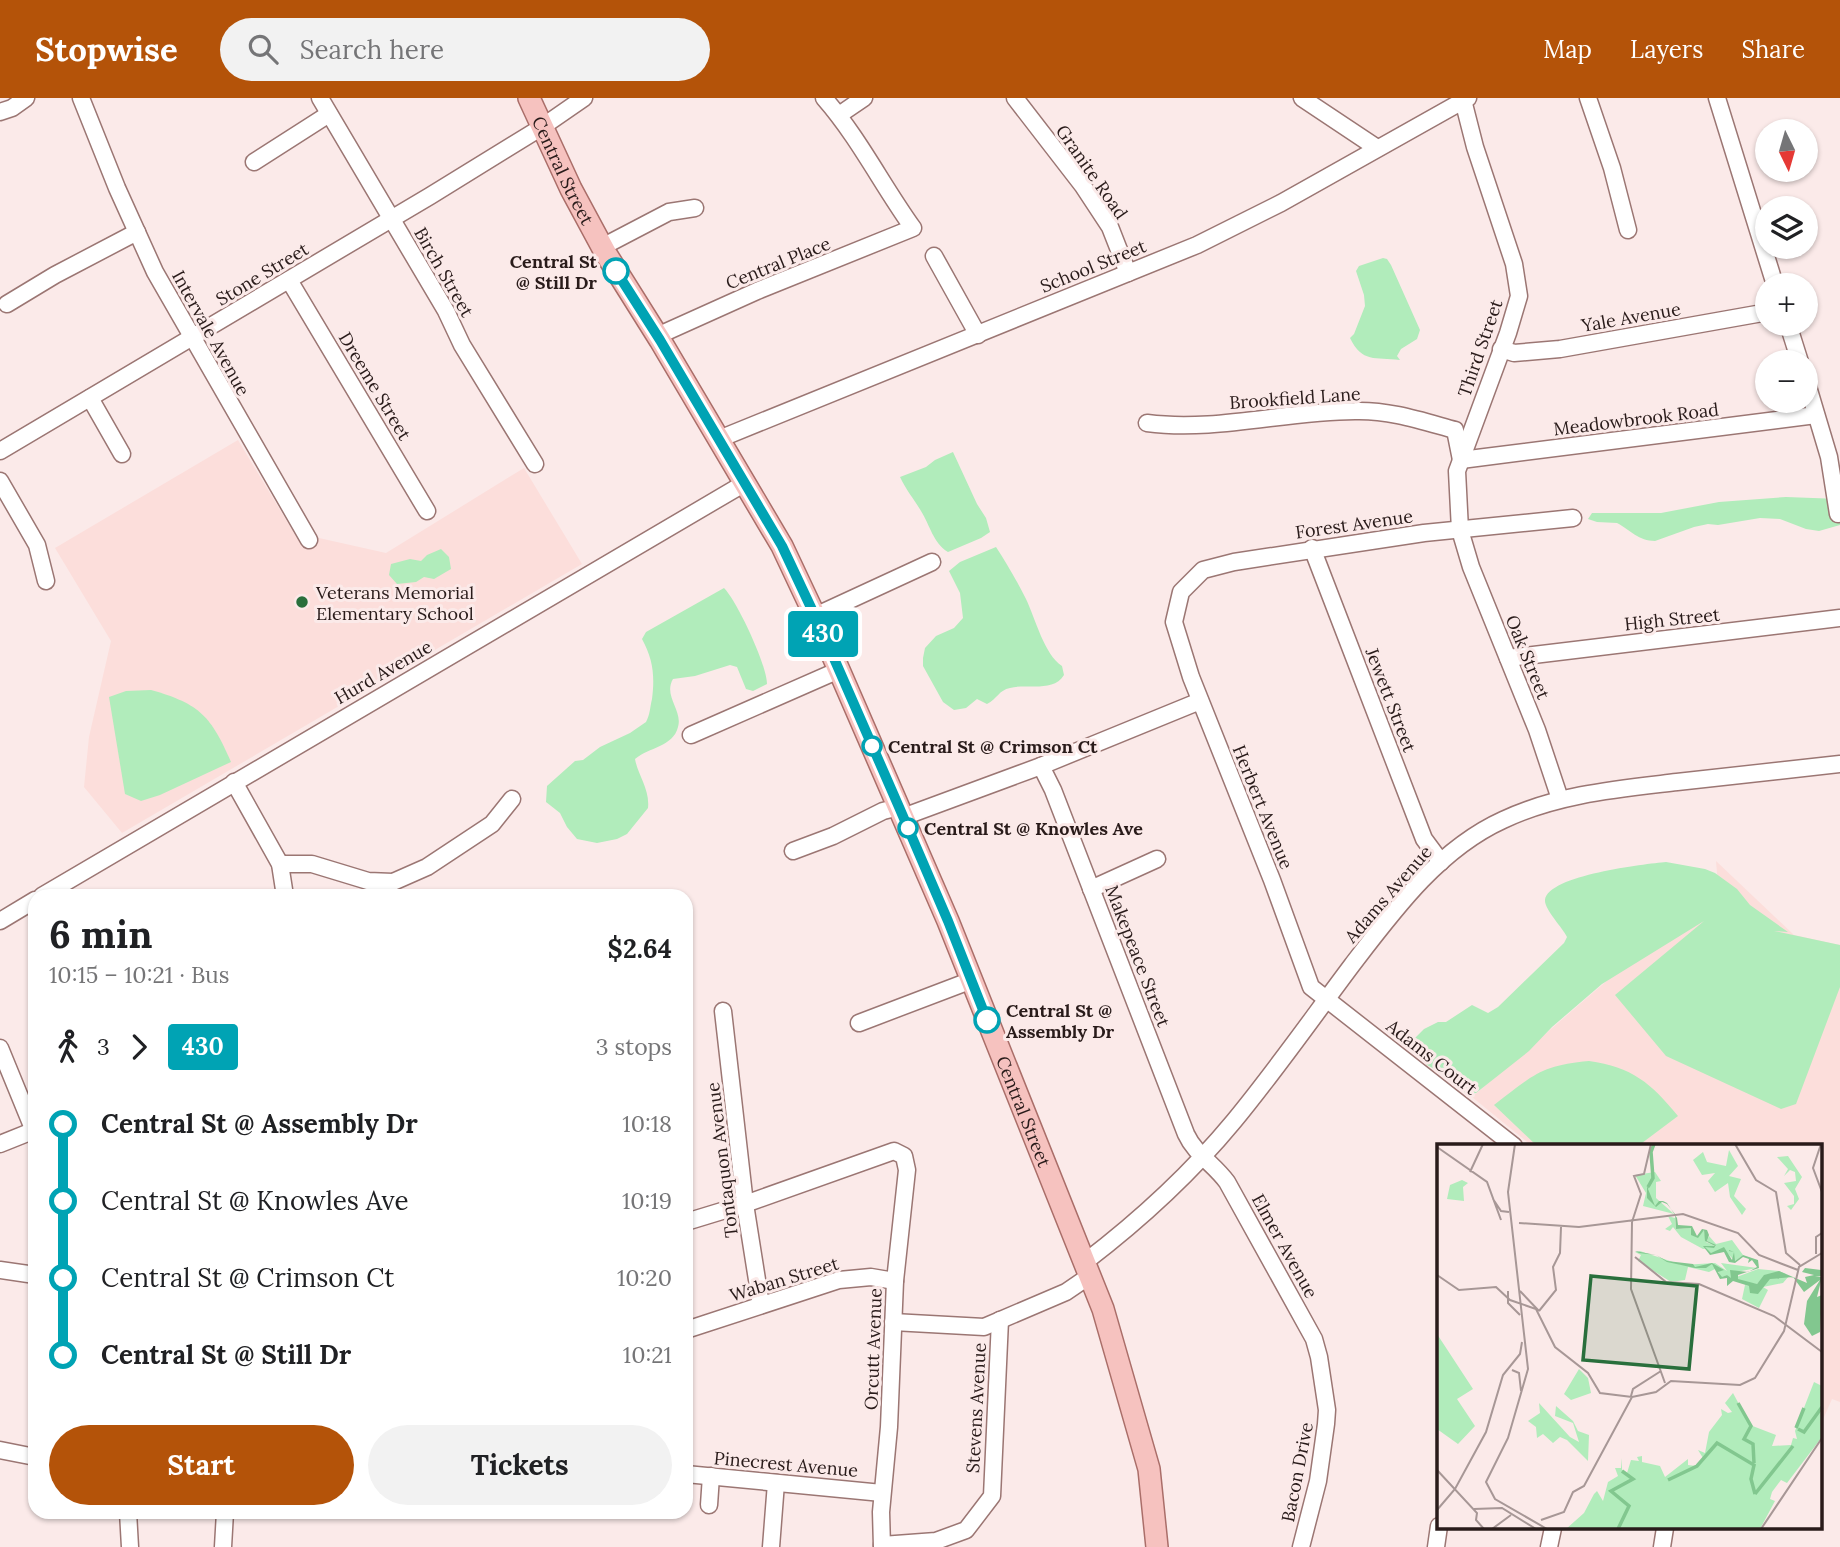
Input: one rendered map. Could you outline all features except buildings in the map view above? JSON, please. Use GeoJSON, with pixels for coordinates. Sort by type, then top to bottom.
{"type":"FeatureCollection","features":[{"type":"Feature","properties":{"kind":"main road","name":"Central Street"},"geometry":{"type":"LineString","coordinates":[[529,98],[571,189],[602,247],[782,546],[901,812],[972,979],[1103,1309],[1149,1469],[1157,1547]]}},
{"type":"Feature","properties":{"kind":"street"},"geometry":{"type":"LineString","coordinates":[[0,112],[12,108],[26,98]]}},
{"type":"Feature","properties":{"kind":"street","name":"Intervale Avenue"},"geometry":{"type":"LineString","coordinates":[[81,98],[155,272],[309,540]]}},
{"type":"Feature","properties":{"kind":"street","name":"Birch Street"},"geometry":{"type":"LineString","coordinates":[[320,98],[446,311],[462,345],[535,464]]}},
{"type":"Feature","properties":{"kind":"street","name":"Stone Street"},"geometry":{"type":"LineString","coordinates":[[0,452],[391,219],[542,127],[584,98]]}},
{"type":"Feature","properties":{"kind":"street"},"geometry":{"type":"LineString","coordinates":[[824,98],[839,115],[864,98]]}},
{"type":"Feature","properties":{"kind":"street","name":"Granite Road"},"geometry":{"type":"LineString","coordinates":[[1015,98],[1083,186],[1110,228],[1128,273]]}},
{"type":"Feature","properties":{"kind":"street"},"geometry":{"type":"LineString","coordinates":[[1302,98],[1377,148]]}},
{"type":"Feature","properties":{"kind":"street"},"geometry":{"type":"LineString","coordinates":[[1588,98],[1612,168],[1628,230]]}},
{"type":"Feature","properties":{"kind":"street"},"geometry":{"type":"LineString","coordinates":[[1717,98],[1771,273]]}},
{"type":"Feature","properties":{"kind":"street","name":"School Street"},"geometry":{"type":"LineString","coordinates":[[719,439],[1196,244],[1281,203],[1466,99]]}},
{"type":"Feature","properties":{"kind":"street","name":"Third Street"},"geometry":{"type":"LineString","coordinates":[[1460,530],[1457,471],[1518,296],[1514,264],[1475,147],[1466,99]]}},
{"type":"Feature","properties":{"kind":"street"},"geometry":{"type":"LineString","coordinates":[[254,162],[329,114]]}},
{"type":"Feature","properties":{"kind":"street","name":"Central Place"},"geometry":{"type":"LineString","coordinates":[[657,336],[757,291],[913,228],[839,115]]}},
{"type":"Feature","properties":{"kind":"street"},"geometry":{"type":"LineString","coordinates":[[602,247],[669,212],[695,208]]}},
{"type":"Feature","properties":{"kind":"street"},"geometry":{"type":"LineString","coordinates":[[7,304],[54,275],[137,232]]}},
{"type":"Feature","properties":{"kind":"street"},"geometry":{"type":"LineString","coordinates":[[934,256],[978,335]]}},
{"type":"Feature","properties":{"kind":"street","name":"Dreeme Street"},"geometry":{"type":"LineString","coordinates":[[289,280],[427,511]]}},
{"type":"Feature","properties":{"kind":"street","name":"Yale Avenue"},"geometry":{"type":"LineString","coordinates":[[1501,349],[1514,353],[1560,349],[1755,314]]}},
{"type":"Feature","properties":{"kind":"street"},"geometry":{"type":"LineString","coordinates":[[90,398],[121,454]]}},
{"type":"Feature","properties":{"kind":"street","name":"Brookfield Lane"},"geometry":{"type":"LineString","coordinates":[[1147,423],[1168,426],[1199,425],[1356,411],[1400,415],[1455,430],[1461,460]]}},
{"type":"Feature","properties":{"kind":"street"},"geometry":{"type":"LineString","coordinates":[[1816,415],[1829,457],[1838,514]]}},
{"type":"Feature","properties":{"kind":"street","name":"Meadowbrook Road"},"geometry":{"type":"LineString","coordinates":[[1461,460],[1816,415]]}},
{"type":"Feature","properties":{"kind":"street"},"geometry":{"type":"LineString","coordinates":[[0,481],[37,545],[46,581]]}},
{"type":"Feature","properties":{"kind":"street","name":"Hurd Avenue"},"geometry":{"type":"LineString","coordinates":[[55,889],[745,483]]}},
{"type":"Feature","properties":{"kind":"street","name":"Forest Avenue"},"geometry":{"type":"LineString","coordinates":[[1174,622],[1181,592],[1203,570],[1312,548],[1573,518]]}},
{"type":"Feature","properties":{"kind":"street","name":"Oak Street"},"geometry":{"type":"LineString","coordinates":[[1460,530],[1471,567],[1537,730],[1560,799]]}},
{"type":"Feature","properties":{"kind":"street","name":"Jewett Street"},"geometry":{"type":"LineString","coordinates":[[1312,548],[1424,839],[1441,862]]}},
{"type":"Feature","properties":{"kind":"street"},"geometry":{"type":"LineString","coordinates":[[815,616],[932,562]]}},
{"type":"Feature","properties":{"kind":"street","name":"High Street"},"geometry":{"type":"LineString","coordinates":[[1508,658],[1840,618]]}},
{"type":"Feature","properties":{"kind":"street","name":"Herbert Avenue"},"geometry":{"type":"LineString","coordinates":[[1174,622],[1200,701],[1272,880],[1311,987],[1326,999]]}},
{"type":"Feature","properties":{"kind":"street"},"geometry":{"type":"LineString","coordinates":[[691,735],[839,670]]}},
{"type":"Feature","properties":{"kind":"street"},"geometry":{"type":"LineString","coordinates":[[793,851],[833,836],[883,811],[901,812],[1041,766],[1200,701]]}},
{"type":"Feature","properties":{"kind":"street","name":"Adams Avenue"},"geometry":{"type":"LineString","coordinates":[[893,1322],[984,1327],[1066,1292],[1203,1157],[1261,1087],[1391,915],[1441,862],[1485,829],[1530,808],[1560,799],[1622,789],[1840,764]]}},
{"type":"Feature","properties":{"kind":"street","name":"Makepeace Street"},"geometry":{"type":"LineString","coordinates":[[1041,766],[1053,790],[1186,1134],[1190,1143],[1203,1157]]}},
{"type":"Feature","properties":{"kind":"street"},"geometry":{"type":"LineString","coordinates":[[234,782],[280,864],[284,889]]}},
{"type":"Feature","properties":{"kind":"street"},"geometry":{"type":"LineString","coordinates":[[280,864],[312,864],[368,881],[393,882],[427,867],[492,824],[512,799]]}},
{"type":"Feature","properties":{"kind":"street"},"geometry":{"type":"LineString","coordinates":[[1091,889],[1157,859]]}},
{"type":"Feature","properties":{"kind":"street","name":"Hurd Avenue"},"geometry":{"type":"LineString","coordinates":[[0,921],[28,905]]}},
{"type":"Feature","properties":{"kind":"street"},"geometry":{"type":"LineString","coordinates":[[859,1023],[972,979]]}},
{"type":"Feature","properties":{"kind":"street","name":"Adams Court"},"geometry":{"type":"LineString","coordinates":[[1326,999],[1511,1144]]}},
{"type":"Feature","properties":{"kind":"street","name":"Tontaquon Avenue"},"geometry":{"type":"LineString","coordinates":[[723,1011],[745,1204],[761,1305]]}},
{"type":"Feature","properties":{"kind":"street"},"geometry":{"type":"LineString","coordinates":[[0,1048],[28,1116]]}},
{"type":"Feature","properties":{"kind":"street"},"geometry":{"type":"LineString","coordinates":[[0,1144],[28,1132]]}},
{"type":"Feature","properties":{"kind":"street","name":"Orcutt Avenue"},"geometry":{"type":"LineString","coordinates":[[745,1204],[894,1152],[902,1154],[906,1161],[895,1281],[889,1427],[882,1493],[882,1546]]}},
{"type":"Feature","properties":{"kind":"street","name":"Elmer Avenue"},"geometry":{"type":"LineString","coordinates":[[1203,1157],[1219,1171],[1239,1202],[1314,1339],[1320,1362]]}},
{"type":"Feature","properties":{"kind":"street"},"geometry":{"type":"LineString","coordinates":[[693,1220],[745,1204]]}},
{"type":"Feature","properties":{"kind":"street"},"geometry":{"type":"LineString","coordinates":[[0,1270],[28,1274]]}},
{"type":"Feature","properties":{"kind":"street","name":"Waban Street"},"geometry":{"type":"LineString","coordinates":[[693,1328],[814,1287],[855,1277],[895,1281]]}},
{"type":"Feature","properties":{"kind":"street","name":"Stevens Avenue"},"geometry":{"type":"LineString","coordinates":[[882,1546],[936,1541],[966,1530],[992,1496],[1000,1320]]}},
{"type":"Feature","properties":{"kind":"street","name":"Bacon Drive"},"geometry":{"type":"LineString","coordinates":[[1301,1547],[1318,1481],[1326,1424],[1327,1410],[1320,1362]]}},
{"type":"Feature","properties":{"kind":"street"},"geometry":{"type":"LineString","coordinates":[[0,1450],[28,1456]]}},
{"type":"Feature","properties":{"kind":"street","name":"Pinecrest Avenue"},"geometry":{"type":"LineString","coordinates":[[693,1475],[882,1493]]}},
{"type":"Feature","properties":{"kind":"street"},"geometry":{"type":"LineString","coordinates":[[709,1505],[711,1476]]}},
{"type":"Feature","properties":{"kind":"street"},"geometry":{"type":"LineString","coordinates":[[771,1547],[776,1483]]}},
{"type":"Feature","properties":{"kind":"street"},"geometry":{"type":"LineString","coordinates":[[128,1519],[130,1547]]}},
{"type":"Feature","properties":{"kind":"street"},"geometry":{"type":"LineString","coordinates":[[222,1547],[224,1519]]}},
{"type":"Feature","properties":{"kind":"shaded area","name":"Veterans Memorial Elementary School"},"geometry":{"type":"Polygon","coordinates":[[[238,440],[303,548],[319,538],[386,553],[524,468],[582,564],[122,833],[84,787],[89,737],[111,641],[55,548],[238,440]]]}},
{"type":"Feature","properties":{"kind":"shaded area"},"geometry":{"type":"Polygon","coordinates":[[[1716,861],[1794,935],[1840,945],[1840,1402],[1832,1399],[1822,1422],[1822,1144],[1530,1144],[1472,1097],[1718,885],[1716,861]]]}},
{"type":"Feature","properties":{"kind":"green space"},"geometry":{"type":"Polygon","coordinates":[[[1383,258],[1391,265],[1420,330],[1417,339],[1401,349],[1397,356],[1400,360],[1365,355],[1359,352],[1350,338],[1365,306],[1356,271],[1359,266],[1383,258]]]}},
{"type":"Feature","properties":{"kind":"green space"},"geometry":{"type":"Polygon","coordinates":[[[953,452],[986,518],[990,532],[948,552],[935,539],[900,477],[953,452]]]}},
{"type":"Feature","properties":{"kind":"green space"},"geometry":{"type":"Polygon","coordinates":[[[1786,497],[1840,499],[1840,525],[1819,531],[1780,519],[1760,518],[1718,525],[1708,524],[1649,541],[1617,523],[1588,519],[1592,513],[1661,513],[1719,502],[1786,497]]]}},
{"type":"Feature","properties":{"kind":"green space"},"geometry":{"type":"Polygon","coordinates":[[[996,547],[1026,599],[1045,645],[1062,666],[1064,675],[1059,681],[1047,686],[1010,688],[987,704],[977,699],[966,708],[954,710],[943,702],[923,666],[925,648],[936,636],[954,628],[963,618],[960,593],[949,571],[960,562],[996,547]]]}},
{"type":"Feature","properties":{"kind":"green space"},"geometry":{"type":"Polygon","coordinates":[[[441,549],[449,557],[451,569],[434,579],[424,577],[416,582],[397,584],[389,575],[391,564],[410,559],[421,561],[441,549]]]}},
{"type":"Feature","properties":{"kind":"green space"},"geometry":{"type":"Polygon","coordinates":[[[724,588],[750,634],[767,684],[753,691],[746,689],[737,667],[730,665],[695,676],[673,679],[670,691],[679,721],[675,734],[666,743],[635,759],[647,795],[648,808],[627,834],[617,839],[597,843],[577,839],[560,813],[546,802],[547,786],[575,761],[583,760],[600,747],[646,722],[653,683],[651,661],[642,639],[646,632],[724,588]]]}},
{"type":"Feature","properties":{"kind":"green space"},"geometry":{"type":"Polygon","coordinates":[[[151,690],[182,701],[202,714],[217,734],[231,762],[141,801],[125,794],[109,697],[126,691],[151,690]]]}},
{"type":"Feature","properties":{"kind":"green space"},"geometry":{"type":"Polygon","coordinates":[[[1666,862],[1715,873],[1737,889],[1750,905],[1788,932],[1774,931],[1840,945],[1840,987],[1796,1104],[1781,1109],[1666,1056],[1615,995],[1704,921],[1602,984],[1552,1027],[1529,1051],[1476,1093],[1468,1095],[1453,1079],[1427,1065],[1410,1049],[1410,1043],[1424,1029],[1438,1022],[1446,1022],[1472,1005],[1488,1013],[1498,1007],[1564,943],[1567,937],[1545,904],[1550,891],[1562,884],[1599,872],[1666,862]]]}},
{"type":"Feature","properties":{"kind":"green space"},"geometry":{"type":"Polygon","coordinates":[[[1589,1061],[1629,1072],[1659,1094],[1678,1116],[1641,1144],[1535,1144],[1494,1105],[1537,1074],[1572,1063],[1589,1061]]]}},
{"type":"Feature","properties":{"kind":"bus line","name":"430"},"geometry":{"type":"LineString","coordinates":[[616,271],[782,546],[899,807],[987,1020]]}},
{"type":"Feature","properties":{"kind":"place","name":"Central St @ Still Dr"},"geometry":{"type":"Point","coordinates":[616,271]}},
{"type":"Feature","properties":{"kind":"place","name":"Veterans Memorial Elementary School"},"geometry":{"type":"Point","coordinates":[302,602]}},
{"type":"Feature","properties":{"kind":"place","name":"Central St @ Crimson Ct"},"geometry":{"type":"Point","coordinates":[872,746]}},
{"type":"Feature","properties":{"kind":"place","name":"Central St @ Knowles Ave"},"geometry":{"type":"Point","coordinates":[908,828]}},
{"type":"Feature","properties":{"kind":"place","name":"Central St @ Assembly Dr"},"geometry":{"type":"Point","coordinates":[987,1020]}}]}
